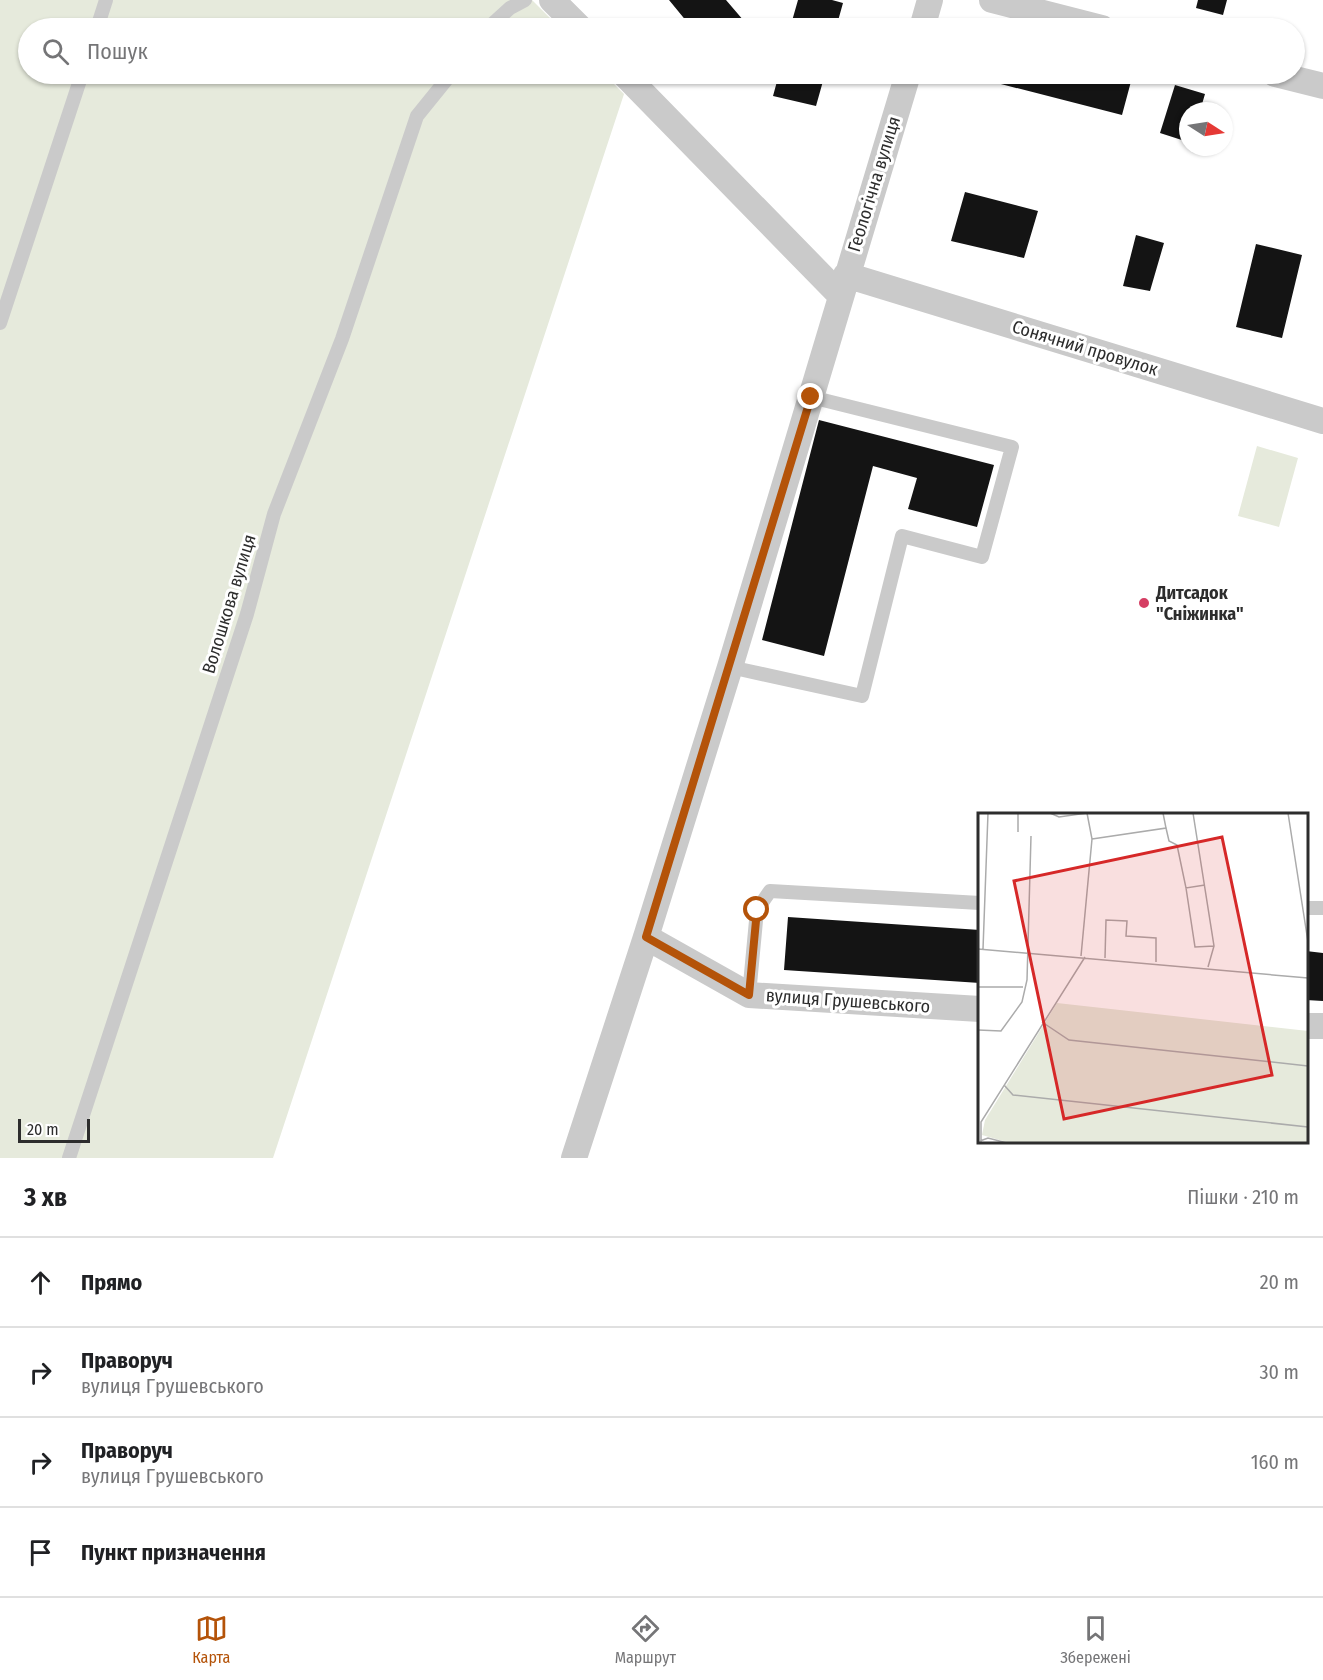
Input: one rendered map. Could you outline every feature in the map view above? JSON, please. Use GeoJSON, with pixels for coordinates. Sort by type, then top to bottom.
{"type":"FeatureCollection","features":[{"type":"Feature","properties":{"kind":"street"},"geometry":{"type":"LineString","coordinates":[[552,0],[570,18]]}},
{"type":"Feature","properties":{"kind":"street"},"geometry":{"type":"LineString","coordinates":[[925,18],[930,0]]}},
{"type":"Feature","properties":{"kind":"street"},"geometry":{"type":"LineString","coordinates":[[992,0],[1063,18]]}},
{"type":"Feature","properties":{"kind":"street"},"geometry":{"type":"LineString","coordinates":[[1305,82],[1323,86]]}},
{"type":"Feature","properties":{"kind":"street"},"geometry":{"type":"LineString","coordinates":[[574,1158],[730,667],[843,285],[634,84]]}},
{"type":"Feature","properties":{"kind":"street","name":"Геологічна вулиця"},"geometry":{"type":"LineString","coordinates":[[843,285],[905,84]]}},
{"type":"Feature","properties":{"kind":"street","name":"Сонячний провулок"},"geometry":{"type":"LineString","coordinates":[[843,285],[1323,421]]}},
{"type":"Feature","properties":{"kind":"street","name":"вулиця Грушевського"},"geometry":{"type":"LineString","coordinates":[[646,937],[749,995],[978,1010]]}},
{"type":"Feature","properties":{"kind":"lane"},"geometry":{"type":"LineString","coordinates":[[100,18],[106,0]]}},
{"type":"Feature","properties":{"kind":"lane"},"geometry":{"type":"LineString","coordinates":[[499,18],[510,8],[525,0]]}},
{"type":"Feature","properties":{"kind":"lane"},"geometry":{"type":"LineString","coordinates":[[0,323],[79,84]]}},
{"type":"Feature","properties":{"kind":"lane","name":"Волошкова вулиця"},"geometry":{"type":"LineString","coordinates":[[69,1158],[247,614],[274,514],[342,339],[417,116],[443,84]]}},
{"type":"Feature","properties":{"kind":"lane"},"geometry":{"type":"LineString","coordinates":[[730,667],[862,696],[902,536],[982,557],[1012,447],[811,397]]}},
{"type":"Feature","properties":{"kind":"lane"},"geometry":{"type":"LineString","coordinates":[[749,995],[757,910],[770,891],[978,903]]}},
{"type":"Feature","properties":{"kind":"shaded area"},"geometry":{"type":"Polygon","coordinates":[[[0,0],[532,0],[550,18],[18,18],[18,84],[614,84],[624,94],[273,1158],[0,1158],[0,0]]]}},
{"type":"Feature","properties":{"kind":"shaded area"},"geometry":{"type":"Polygon","coordinates":[[[1257,446],[1298,458],[1279,527],[1238,516],[1257,446]]]}},
{"type":"Feature","properties":{"kind":"building"},"geometry":{"type":"Polygon","coordinates":[[[669,0],[726,0],[741,18],[684,18],[669,0]]]}},
{"type":"Feature","properties":{"kind":"building"},"geometry":{"type":"Polygon","coordinates":[[[798,0],[832,0],[843,3],[839,18],[793,18],[798,0]]]}},
{"type":"Feature","properties":{"kind":"building"},"geometry":{"type":"Polygon","coordinates":[[[1198,0],[1227,0],[1223,15],[1196,8],[1198,0]]]}},
{"type":"Feature","properties":{"kind":"building"},"geometry":{"type":"Polygon","coordinates":[[[776,84],[822,84],[816,106],[773,96],[776,84]]]}},
{"type":"Feature","properties":{"kind":"building"},"geometry":{"type":"Polygon","coordinates":[[[1001,84],[1130,84],[1122,115],[1001,84]]]}},
{"type":"Feature","properties":{"kind":"building"},"geometry":{"type":"Polygon","coordinates":[[[1175,85],[1205,94],[1203,102],[1179,102],[1179,139],[1160,133],[1175,85]]]}},
{"type":"Feature","properties":{"kind":"building"},"geometry":{"type":"Polygon","coordinates":[[[965,192],[1038,211],[1024,258],[951,241],[965,192]]]}},
{"type":"Feature","properties":{"kind":"building"},"geometry":{"type":"Polygon","coordinates":[[[1136,235],[1164,243],[1150,291],[1123,286],[1136,235]]]}},
{"type":"Feature","properties":{"kind":"building"},"geometry":{"type":"Polygon","coordinates":[[[1256,244],[1302,255],[1282,338],[1236,327],[1256,244]]]}},
{"type":"Feature","properties":{"kind":"building"},"geometry":{"type":"Polygon","coordinates":[[[819,420],[994,465],[977,527],[908,509],[917,478],[873,466],[824,656],[762,640],[819,420]]]}},
{"type":"Feature","properties":{"kind":"building"},"geometry":{"type":"Polygon","coordinates":[[[788,917],[978,930],[978,983],[784,970],[788,917]]]}},
{"type":"Feature","properties":{"kind":"building"},"geometry":{"type":"Polygon","coordinates":[[[1308,951],[1323,953],[1323,1001],[1308,1000],[1308,951]]]}},
{"type":"Feature","properties":{"kind":"place","name":"Дитсадок \"Сніжинка\""},"geometry":{"type":"Point","coordinates":[1144,603]}},
{"type":"Feature","properties":{"kind":"route"},"geometry":{"type":"LineString","coordinates":[[757,910],[749,995],[646,937],[811,397]]}}]}
